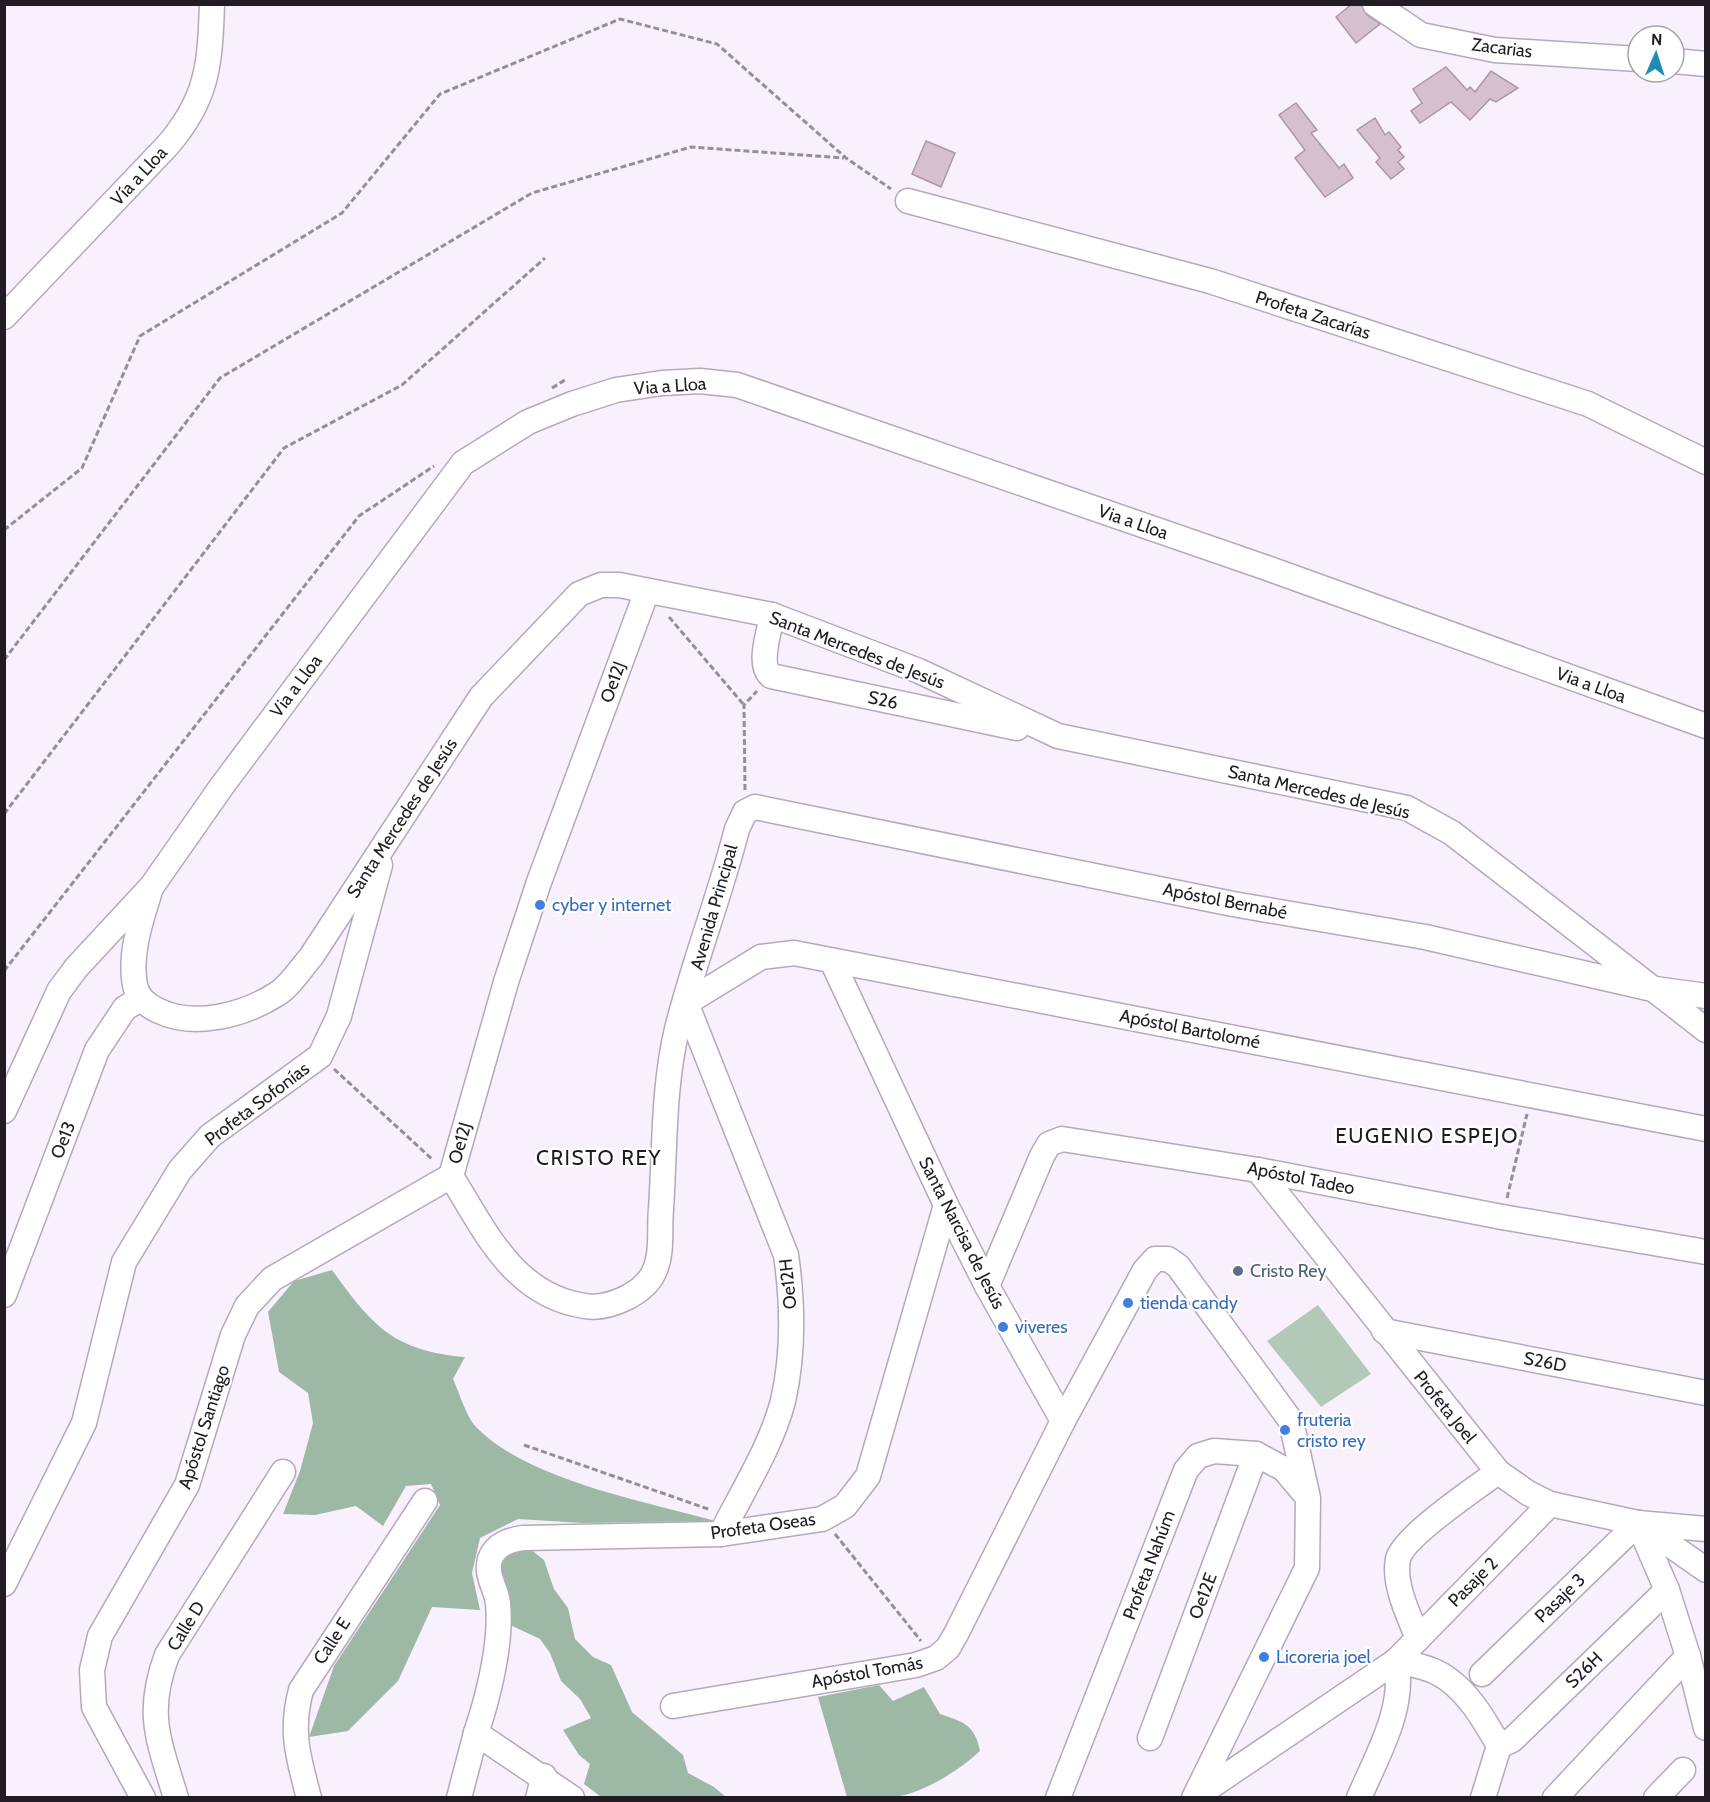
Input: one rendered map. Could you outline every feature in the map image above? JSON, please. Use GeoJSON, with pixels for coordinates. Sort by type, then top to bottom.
{"type":"FeatureCollection","features":[{"type":"Feature","properties":{"kind":"street","name":"Vía a Lloa"},"geometry":{"type":"LineString","coordinates":[[4,317],[167,146],[192,116],[206,78],[212,4]]}},
{"type":"Feature","properties":{"kind":"street","name":"Zacarias"},"geometry":{"type":"LineString","coordinates":[[1375,4],[1421,35],[1496,50],[1626,58]]}},
{"type":"Feature","properties":{"kind":"street"},"geometry":{"type":"LineString","coordinates":[[1686,63],[1706,64]]}},
{"type":"Feature","properties":{"kind":"street","name":"Profeta Zacarías"},"geometry":{"type":"LineString","coordinates":[[908,201],[1210,281],[1588,404],[1706,462]]}},
{"type":"Feature","properties":{"kind":"street","name":"Via a Lloa"},"geometry":{"type":"LineString","coordinates":[[4,1111],[59,991],[76,968],[152,886],[229,776],[463,463],[528,422],[572,404],[616,390],[662,382],[700,381],[737,385],[1267,568],[1706,726]]}},
{"type":"Feature","properties":{"kind":"street","name":"Santa Mercedes de Jesús"},"geometry":{"type":"LineString","coordinates":[[141,999],[173,1017],[197,1021],[250,1006],[279,993],[311,957],[481,697],[579,594],[601,585],[619,585],[772,615],[919,671],[1058,736],[1407,808],[1452,833],[1648,988],[1706,1030]]}},
{"type":"Feature","properties":{"kind":"street","name":"Oe12J"},"geometry":{"type":"LineString","coordinates":[[647,591],[538,882],[506,982],[451,1176],[508,1265],[547,1296],[596,1308],[620,1300],[645,1285],[654,1273],[660,1246],[665,1107],[677,1029],[686,1003]]}},
{"type":"Feature","properties":{"kind":"street"},"geometry":{"type":"LineString","coordinates":[[771,676],[766,671],[764,662],[772,615]]}},
{"type":"Feature","properties":{"kind":"street","name":"S26"},"geometry":{"type":"LineString","coordinates":[[771,676],[1058,736]]}},
{"type":"Feature","properties":{"kind":"street","name":"Apóstol Bernabé"},"geometry":{"type":"LineString","coordinates":[[745,812],[755,807],[772,809],[1233,904],[1425,937],[1648,988],[1706,996]]}},
{"type":"Feature","properties":{"kind":"street","name":"Avenida Principal"},"geometry":{"type":"LineString","coordinates":[[686,1003],[737,829],[745,812]]}},
{"type":"Feature","properties":{"kind":"street","name":"Profeta Sofonías"},"geometry":{"type":"LineString","coordinates":[[4,1584],[84,1423],[124,1262],[180,1170],[210,1136],[320,1056],[339,1016],[386,842]]}},
{"type":"Feature","properties":{"kind":"street"},"geometry":{"type":"LineString","coordinates":[[141,999],[135,987],[134,954],[152,886]]}},
{"type":"Feature","properties":{"kind":"street","name":"Apóstol Bartolomé"},"geometry":{"type":"LineString","coordinates":[[686,1003],[762,957],[794,953],[1706,1129]]}},
{"type":"Feature","properties":{"kind":"street","name":"Santa Narcisa de Jesús"},"geometry":{"type":"LineString","coordinates":[[832,960],[946,1205],[987,1286],[1063,1421]]}},
{"type":"Feature","properties":{"kind":"street","name":"Oe13"},"geometry":{"type":"LineString","coordinates":[[4,1295],[98,1050],[125,1008],[141,999]]}},
{"type":"Feature","properties":{"kind":"street","name":"Oe12H"},"geometry":{"type":"LineString","coordinates":[[686,1003],[786,1255],[791,1291],[789,1366],[782,1403],[767,1440],[725,1525]]}},
{"type":"Feature","properties":{"kind":"street","name":"Apóstol Tadeo"},"geometry":{"type":"LineString","coordinates":[[987,1286],[1049,1144],[1062,1139],[1258,1170],[1502,1217],[1706,1252]]}},
{"type":"Feature","properties":{"kind":"street","name":"Profeta Joel"},"geometry":{"type":"LineString","coordinates":[[1258,1170],[1498,1472],[1528,1493],[1550,1504],[1638,1522],[1706,1528]]}},
{"type":"Feature","properties":{"kind":"street","name":"Apóstol Santiago"},"geometry":{"type":"LineString","coordinates":[[142,1797],[94,1707],[92,1670],[100,1636],[187,1485],[233,1335],[247,1305],[272,1279],[451,1176]]}},
{"type":"Feature","properties":{"kind":"street","name":"Profeta Oseas"},"geometry":{"type":"LineString","coordinates":[[476,1733],[490,1691],[498,1623],[499,1605],[489,1570],[495,1550],[503,1543],[524,1538],[822,1519],[845,1506],[868,1476],[946,1205]]}},
{"type":"Feature","properties":{"kind":"street"},"geometry":{"type":"LineString","coordinates":[[1063,1421],[1145,1270],[1155,1259],[1168,1259],[1178,1266],[1291,1421],[1308,1498],[1307,1568],[1194,1797]]}},
{"type":"Feature","properties":{"kind":"street","name":"S26D"},"geometry":{"type":"LineString","coordinates":[[1384,1330],[1706,1393]]}},
{"type":"Feature","properties":{"kind":"street","name":"Apóstol Tomás"},"geometry":{"type":"LineString","coordinates":[[674,1706],[916,1665],[936,1658],[948,1648],[975,1601],[1063,1421]]}},
{"type":"Feature","properties":{"kind":"street","name":"Profeta Nahúm"},"geometry":{"type":"LineString","coordinates":[[1058,1797],[1186,1470],[1198,1456],[1214,1451],[1256,1454],[1284,1469],[1308,1498]]}},
{"type":"Feature","properties":{"kind":"street","name":"Oe12E"},"geometry":{"type":"LineString","coordinates":[[1150,1738],[1256,1454]]}},
{"type":"Feature","properties":{"kind":"street","name":"Calle D"},"geometry":{"type":"LineString","coordinates":[[176,1797],[154,1721],[158,1682],[167,1655],[283,1472]]}},
{"type":"Feature","properties":{"kind":"street"},"geometry":{"type":"LineString","coordinates":[[1418,1639],[1397,1574],[1398,1558],[1403,1546],[1456,1502],[1498,1472]]}},
{"type":"Feature","properties":{"kind":"street","name":"Calle E"},"geometry":{"type":"LineString","coordinates":[[309,1797],[294,1736],[294,1714],[301,1690],[425,1501]]}},
{"type":"Feature","properties":{"kind":"street","name":"Pasaje 2"},"geometry":{"type":"LineString","coordinates":[[1396,1661],[1550,1504]]}},
{"type":"Feature","properties":{"kind":"street"},"geometry":{"type":"LineString","coordinates":[[1638,1522],[1706,1570]]}},
{"type":"Feature","properties":{"kind":"street"},"geometry":{"type":"LineString","coordinates":[[1638,1522],[1667,1590],[1688,1656],[1706,1728]]}},
{"type":"Feature","properties":{"kind":"street","name":"Pasaje 3"},"geometry":{"type":"LineString","coordinates":[[1482,1674],[1638,1522]]}},
{"type":"Feature","properties":{"kind":"street","name":"S26H"},"geometry":{"type":"LineString","coordinates":[[1499,1746],[1512,1740],[1667,1590]]}},
{"type":"Feature","properties":{"kind":"street"},"geometry":{"type":"LineString","coordinates":[[1555,1797],[1688,1656]]}},
{"type":"Feature","properties":{"kind":"street"},"geometry":{"type":"LineString","coordinates":[[1194,1797],[1396,1661],[1436,1671],[1450,1680],[1484,1719],[1499,1746],[1483,1797]]}},
{"type":"Feature","properties":{"kind":"street"},"geometry":{"type":"LineString","coordinates":[[1359,1797],[1395,1709],[1399,1691],[1396,1661]]}},
{"type":"Feature","properties":{"kind":"street"},"geometry":{"type":"LineString","coordinates":[[459,1797],[476,1733],[541,1787],[572,1797]]}},
{"type":"Feature","properties":{"kind":"street"},"geometry":{"type":"LineString","coordinates":[[1656,1797],[1683,1770]]}},
{"type":"Feature","properties":{"kind":"path"},"geometry":{"type":"LineString","coordinates":[[4,530],[82,468],[140,336],[342,213],[440,94],[620,19],[717,44],[846,158],[908,201]]}},
{"type":"Feature","properties":{"kind":"path"},"geometry":{"type":"LineString","coordinates":[[4,660],[220,378],[532,193],[691,147],[846,158]]}},
{"type":"Feature","properties":{"kind":"path"},"geometry":{"type":"LineString","coordinates":[[4,814],[284,448],[402,386],[544,258]]}},
{"type":"Feature","properties":{"kind":"path"},"geometry":{"type":"LineString","coordinates":[[545,393],[565,380]]}},
{"type":"Feature","properties":{"kind":"path"},"geometry":{"type":"LineString","coordinates":[[4,971],[359,516],[437,464]]}},
{"type":"Feature","properties":{"kind":"path"},"geometry":{"type":"LineString","coordinates":[[647,591],[744,705],[745,812]]}},
{"type":"Feature","properties":{"kind":"path"},"geometry":{"type":"LineString","coordinates":[[744,705],[771,676]]}},
{"type":"Feature","properties":{"kind":"path"},"geometry":{"type":"LineString","coordinates":[[320,1056],[451,1176]]}},
{"type":"Feature","properties":{"kind":"path"},"geometry":{"type":"LineString","coordinates":[[1502,1217],[1532,1094]]}},
{"type":"Feature","properties":{"kind":"path"},"geometry":{"type":"LineString","coordinates":[[524,1445],[725,1525]]}},
{"type":"Feature","properties":{"kind":"path"},"geometry":{"type":"LineString","coordinates":[[822,1519],[936,1658]]}},
{"type":"Feature","properties":{"kind":"green space"},"geometry":{"type":"Polygon","coordinates":[[[332,1270],[360,1306],[386,1332],[419,1349],[465,1357],[453,1379],[466,1412],[473,1423],[500,1446],[527,1462],[590,1487],[715,1521],[582,1523],[518,1519],[480,1538],[472,1573],[480,1610],[432,1607],[398,1681],[348,1731],[309,1737],[334,1666],[440,1505],[431,1484],[406,1486],[383,1526],[356,1506],[315,1515],[283,1514],[300,1471],[313,1423],[308,1393],[279,1372],[268,1312],[294,1281],[332,1270]]]}},
{"type":"Feature","properties":{"kind":"green space"},"geometry":{"type":"Polygon","coordinates":[[[1318,1305],[1371,1374],[1321,1407],[1267,1341],[1318,1305]]]}},
{"type":"Feature","properties":{"kind":"green space"},"geometry":{"type":"Polygon","coordinates":[[[530,1549],[544,1560],[554,1589],[568,1608],[575,1639],[593,1657],[611,1665],[632,1712],[683,1755],[688,1773],[714,1787],[726,1797],[601,1797],[584,1784],[590,1764],[579,1755],[563,1730],[591,1718],[580,1699],[561,1681],[550,1653],[540,1639],[508,1624],[510,1600],[498,1567],[507,1554],[530,1549]]]}},
{"type":"Feature","properties":{"kind":"green space"},"geometry":{"type":"Polygon","coordinates":[[[879,1685],[893,1701],[924,1687],[940,1714],[962,1722],[971,1730],[980,1751],[951,1773],[928,1786],[905,1795],[888,1798],[847,1797],[818,1697],[879,1685]]]}},
{"type":"Feature","properties":{"kind":"building"},"geometry":{"type":"Polygon","coordinates":[[[1352,4],[1361,4],[1367,15],[1380,24],[1356,43],[1336,17],[1352,4]]]}},
{"type":"Feature","properties":{"kind":"building"},"geometry":{"type":"Polygon","coordinates":[[[1446,67],[1467,90],[1470,87],[1475,92],[1491,71],[1518,88],[1496,102],[1490,99],[1470,120],[1451,102],[1420,123],[1411,111],[1422,103],[1413,89],[1446,67]]]}},
{"type":"Feature","properties":{"kind":"building"},"geometry":{"type":"Polygon","coordinates":[[[1296,103],[1317,130],[1311,133],[1339,168],[1344,164],[1353,178],[1325,197],[1295,158],[1305,150],[1279,115],[1296,103]]]}},
{"type":"Feature","properties":{"kind":"building"},"geometry":{"type":"Polygon","coordinates":[[[1375,118],[1385,135],[1389,132],[1401,147],[1398,150],[1404,157],[1398,162],[1404,169],[1391,179],[1376,162],[1380,158],[1357,130],[1375,118]]]}},
{"type":"Feature","properties":{"kind":"building"},"geometry":{"type":"Polygon","coordinates":[[[926,141],[955,153],[941,187],[912,174],[926,141]]]}},
{"type":"Feature","properties":{"kind":"place","name":"cyber y internet"},"geometry":{"type":"Point","coordinates":[540,905]}},
{"type":"Feature","properties":{"kind":"place","name":"Cristo Rey"},"geometry":{"type":"Point","coordinates":[1238,1271]}},
{"type":"Feature","properties":{"kind":"place","name":"tienda candy"},"geometry":{"type":"Point","coordinates":[1128,1303]}},
{"type":"Feature","properties":{"kind":"place","name":"viveres"},"geometry":{"type":"Point","coordinates":[1003,1327]}},
{"type":"Feature","properties":{"kind":"place","name":"fruteria cristo rey"},"geometry":{"type":"Point","coordinates":[1285,1430]}},
{"type":"Feature","properties":{"kind":"place","name":"Licoreria joel"},"geometry":{"type":"Point","coordinates":[1264,1657]}},
{"type":"Feature","properties":{"kind":"district","name":"EUGENIO ESPEJO"},"geometry":{"type":"Point","coordinates":[1427,1136]}},
{"type":"Feature","properties":{"kind":"district","name":"CRISTO REY"},"geometry":{"type":"Point","coordinates":[599,1158]}}]}
